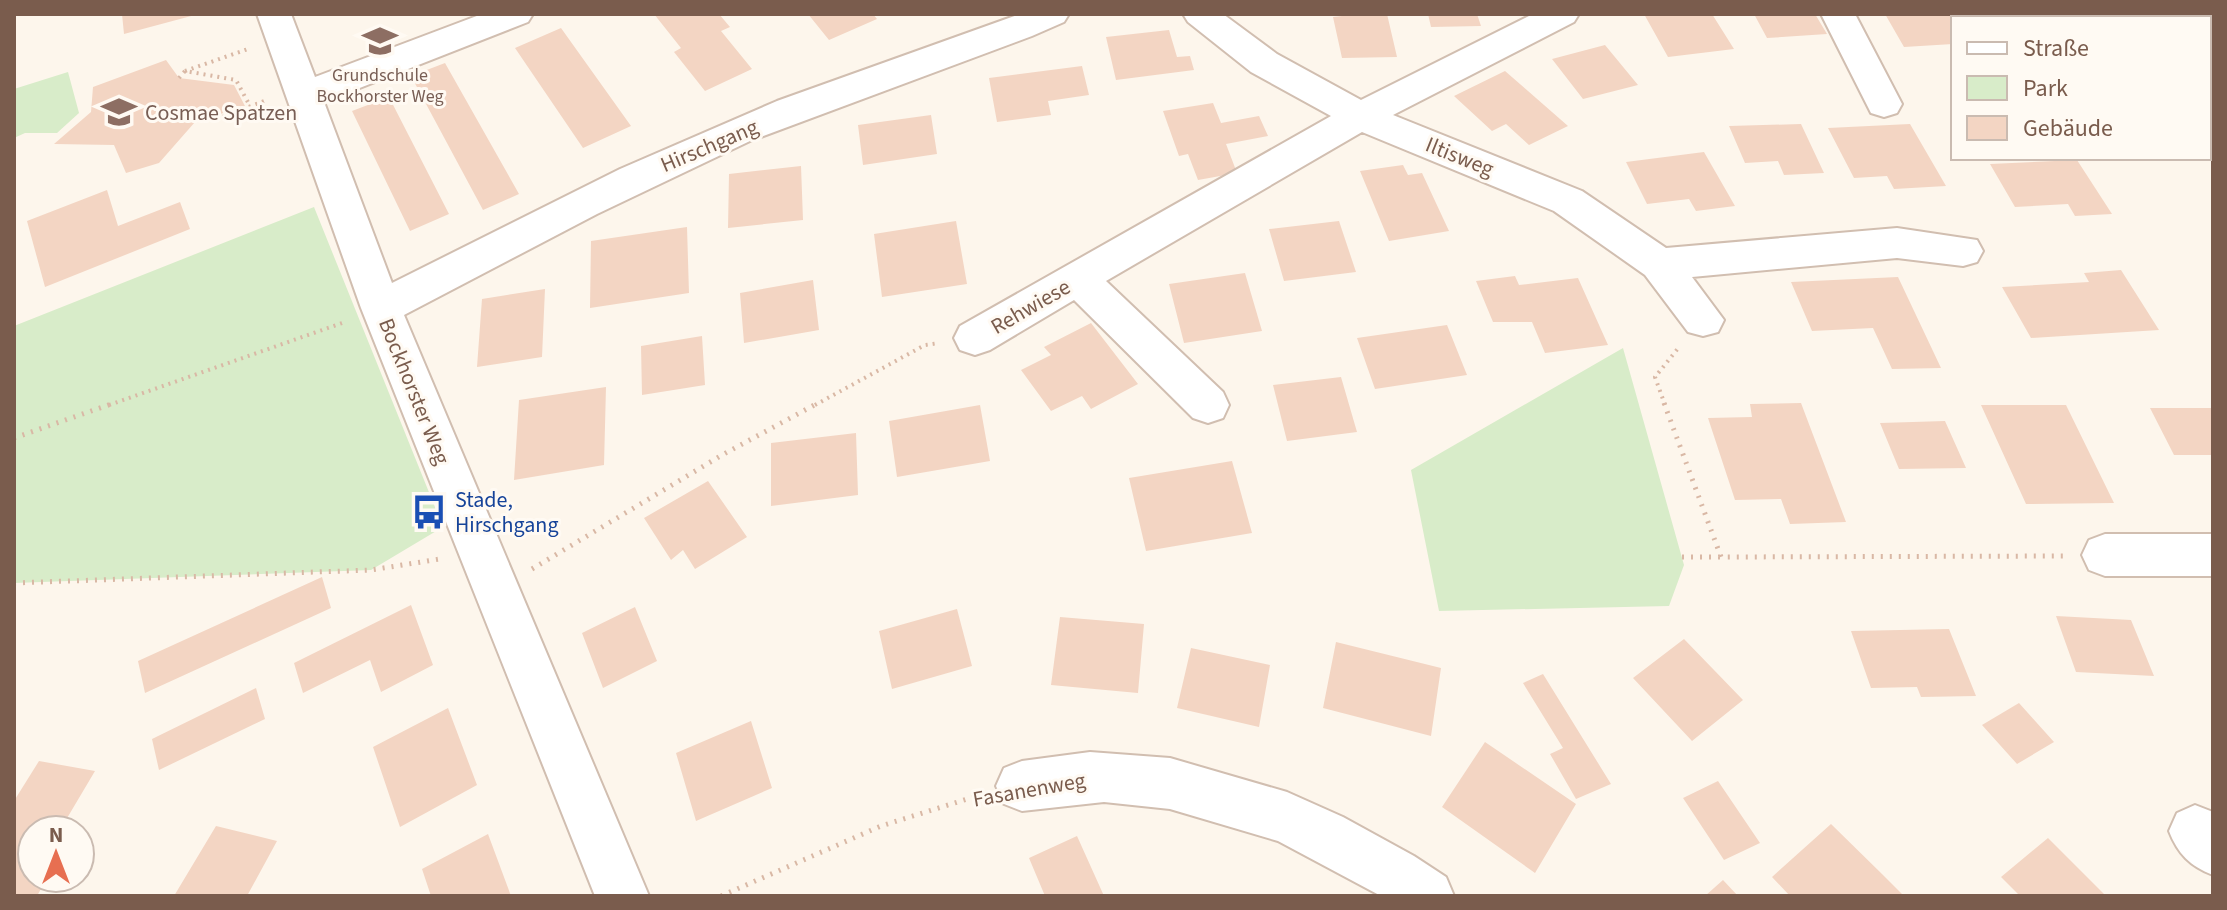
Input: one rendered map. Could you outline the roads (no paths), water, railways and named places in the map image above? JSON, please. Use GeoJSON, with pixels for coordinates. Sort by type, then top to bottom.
{"type":"FeatureCollection","features":[{"type":"Feature","properties":{"kind":"street","name":"Bockhorster Weg"},"geometry":{"type":"LineString","coordinates":[[274,14],[290,96],[381,308],[622,896]]}},
{"type":"Feature","properties":{"kind":"street"},"geometry":{"type":"LineString","coordinates":[[290,96],[516,14]]}},
{"type":"Feature","properties":{"kind":"street","name":"Hirschgang"},"geometry":{"type":"LineString","coordinates":[[381,308],[642,173],[791,110],[916,67],[1052,14]]}},
{"type":"Feature","properties":{"kind":"street","name":"Iltisweg"},"geometry":{"type":"LineString","coordinates":[[1200,14],[1264,63],[1360,116],[1568,201],[1659,264],[1703,320]]}},
{"type":"Feature","properties":{"kind":"street","name":"Rehwiese"},"geometry":{"type":"LineString","coordinates":[[975,338],[1360,116],[1562,14]]}},
{"type":"Feature","properties":{"kind":"street"},"geometry":{"type":"LineString","coordinates":[[1838,14],[1884,104]]}},
{"type":"Feature","properties":{"kind":"street"},"geometry":{"type":"LineString","coordinates":[[1659,264],[1897,243],[1963,251]]}},
{"type":"Feature","properties":{"kind":"street"},"geometry":{"type":"LineString","coordinates":[[1078,279],[1208,405]]}},
{"type":"Feature","properties":{"kind":"street"},"geometry":{"type":"LineString","coordinates":[[2105,555],[2213,555]]}},
{"type":"Feature","properties":{"kind":"street","name":"Fasanenweg"},"geometry":{"type":"LineString","coordinates":[[1022,786],[1074,777],[1131,777],[1213,795],[1348,844],[1427,896]]}},
{"type":"Feature","properties":{"kind":"place","name":"Grundschule Bockhorster Weg"},"geometry":{"type":"Point","coordinates":[380,41]}},
{"type":"Feature","properties":{"kind":"place","name":"Cosmae Spatzen"},"geometry":{"type":"Point","coordinates":[119,112]}},
{"type":"Feature","properties":{"kind":"place","name":"Stade, Hirschgang"},"geometry":{"type":"Point","coordinates":[429,512]}}]}
